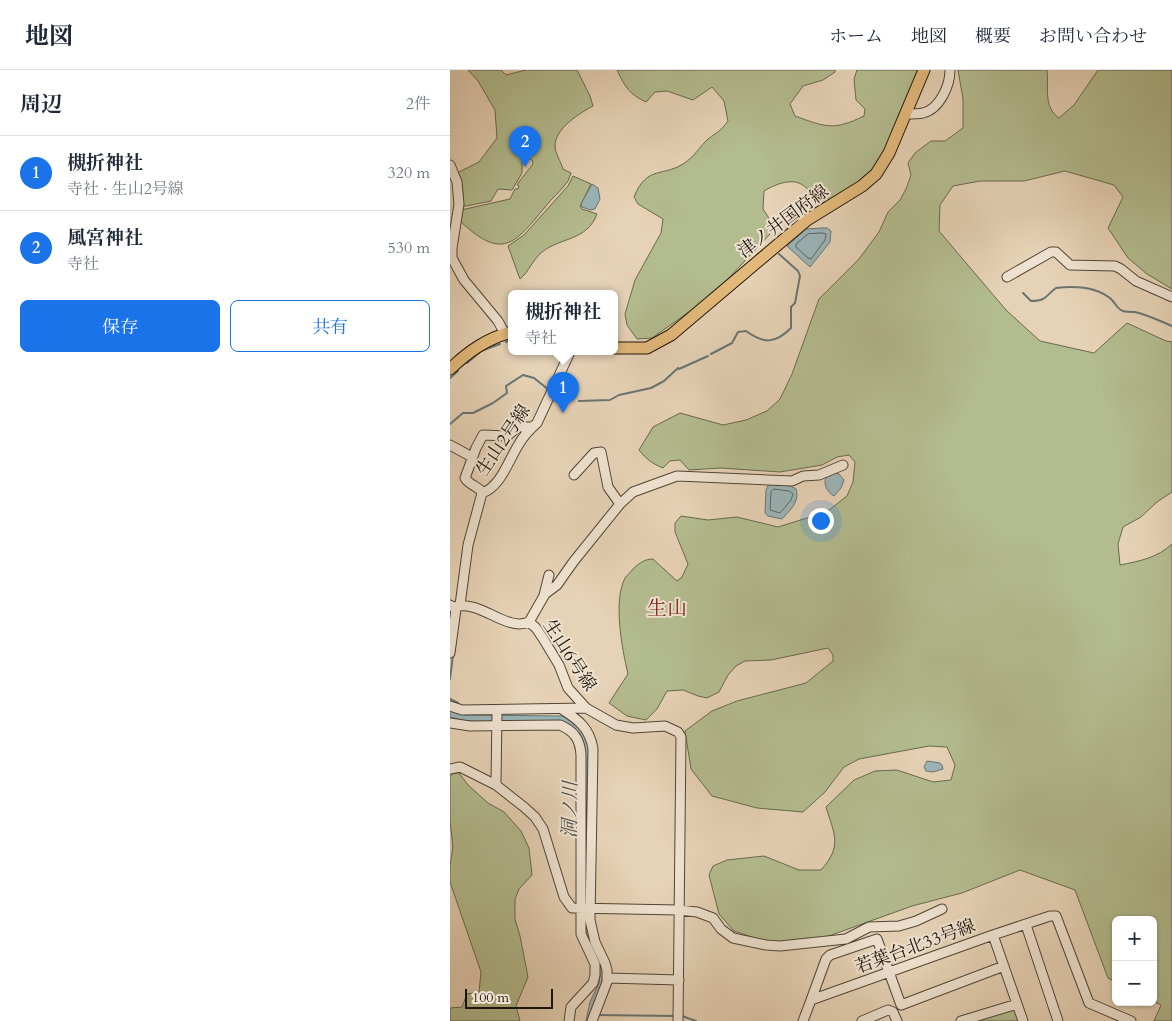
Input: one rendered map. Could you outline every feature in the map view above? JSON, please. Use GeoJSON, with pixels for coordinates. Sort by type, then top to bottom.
{"type":"FeatureCollection","features":[{"type":"Feature","properties":{"kind":"main road","name":"津ノ井国府線"},"geometry":{"type":"LineString","coordinates":[[618,348],[647,348],[671,335],[807,220],[862,186],[876,174],[889,153],[924,70]]}},
{"type":"Feature","properties":{"kind":"main road"},"geometry":{"type":"LineString","coordinates":[[450,369],[475,347],[508,333]]}},
{"type":"Feature","properties":{"kind":"street"},"geometry":{"type":"LineString","coordinates":[[906,114],[922,113],[930,110],[940,99],[950,81],[950,70]]}},
{"type":"Feature","properties":{"kind":"street"},"geometry":{"type":"LineString","coordinates":[[450,165],[457,182],[459,204],[452,238],[452,258],[464,280],[508,333]]}},
{"type":"Feature","properties":{"kind":"street"},"geometry":{"type":"LineString","coordinates":[[1007,277],[1051,252],[1056,252],[1070,265],[1115,266],[1136,281],[1172,297]]}},
{"type":"Feature","properties":{"kind":"street","name":"生山2号線"},"geometry":{"type":"LineString","coordinates":[[450,654],[455,606],[468,546],[483,493],[489,491],[502,474],[519,444],[537,423],[569,355]]}},
{"type":"Feature","properties":{"kind":"street"},"geometry":{"type":"LineString","coordinates":[[483,493],[480,488],[465,478],[472,457],[483,435],[507,436],[518,427],[532,427]]}},
{"type":"Feature","properties":{"kind":"street"},"geometry":{"type":"LineString","coordinates":[[450,445],[472,457]]}},
{"type":"Feature","properties":{"kind":"street"},"geometry":{"type":"LineString","coordinates":[[574,474],[594,453],[601,452],[608,488],[620,504]]}},
{"type":"Feature","properties":{"kind":"street"},"geometry":{"type":"LineString","coordinates":[[544,596],[557,585],[620,504],[633,492],[677,476],[792,482],[803,476],[819,475],[843,464]]}},
{"type":"Feature","properties":{"kind":"street"},"geometry":{"type":"LineString","coordinates":[[529,622],[544,596],[549,575]]}},
{"type":"Feature","properties":{"kind":"street","name":"生山6号線"},"geometry":{"type":"LineString","coordinates":[[455,606],[463,604],[474,607],[519,625],[529,622],[536,628],[544,640],[568,688],[586,708]]}},
{"type":"Feature","properties":{"kind":"street","name":"生山6号線"},"geometry":{"type":"LineString","coordinates":[[450,706],[462,710],[497,711],[586,708]]}},
{"type":"Feature","properties":{"kind":"street"},"geometry":{"type":"LineString","coordinates":[[586,708],[616,725],[633,728],[665,726],[678,732],[681,736],[678,1021]]}},
{"type":"Feature","properties":{"kind":"street"},"geometry":{"type":"LineString","coordinates":[[563,710],[585,727],[591,738],[593,749],[591,930],[605,963],[607,978],[592,1021]]}},
{"type":"Feature","properties":{"kind":"street"},"geometry":{"type":"LineString","coordinates":[[496,785],[497,711]]}},
{"type":"Feature","properties":{"kind":"street"},"geometry":{"type":"LineString","coordinates":[[450,723],[470,726],[560,725],[569,729],[578,740],[581,755],[580,934],[595,964],[595,974],[593,983],[571,1008],[569,1021]]}},
{"type":"Feature","properties":{"kind":"street"},"geometry":{"type":"LineString","coordinates":[[450,769],[460,767],[496,785],[535,817],[543,829],[564,897],[572,908],[697,912],[713,918],[721,930],[733,938],[758,944],[780,946],[846,939],[869,927],[899,926],[916,921],[942,909]]}},
{"type":"Feature","properties":{"kind":"street"},"geometry":{"type":"LineString","coordinates":[[993,935],[1050,916],[1056,916],[1089,1003],[1130,1021]]}},
{"type":"Feature","properties":{"kind":"street"},"geometry":{"type":"LineString","coordinates":[[1026,925],[1058,1021]]}},
{"type":"Feature","properties":{"kind":"street","name":"若葉台北33号線"},"geometry":{"type":"LineString","coordinates":[[811,1000],[993,935],[1023,1021]]}},
{"type":"Feature","properties":{"kind":"street"},"geometry":{"type":"LineString","coordinates":[[803,1021],[826,959],[830,955],[877,939],[901,1005],[1004,966]]}},
{"type":"Feature","properties":{"kind":"street"},"geometry":{"type":"LineString","coordinates":[[607,978],[679,980]]}},
{"type":"Feature","properties":{"kind":"street"},"geometry":{"type":"LineString","coordinates":[[961,1021],[1017,1004]]}},
{"type":"Feature","properties":{"kind":"street"},"geometry":{"type":"LineString","coordinates":[[862,1021],[888,1010],[893,1012],[897,1021]]}},
{"type":"Feature","properties":{"kind":"green space"},"geometry":{"type":"Polygon","coordinates":[[[468,70],[501,70],[506,75],[526,70],[577,70],[593,106],[569,122],[556,139],[555,149],[563,169],[571,173],[568,181],[525,231],[507,243],[497,244],[475,234],[461,222],[461,210],[510,199],[515,189],[518,189],[519,186],[517,185],[533,164],[532,160],[528,158],[522,162],[522,173],[512,190],[498,189],[491,201],[461,207],[463,192],[457,173],[479,162],[497,138],[495,110],[478,81],[468,70]]]}},
{"type":"Feature","properties":{"kind":"green space"},"geometry":{"type":"Polygon","coordinates":[[[617,70],[835,70],[835,72],[823,80],[803,86],[790,104],[795,116],[829,126],[844,124],[864,116],[865,109],[856,100],[854,79],[857,70],[918,70],[903,110],[883,154],[863,179],[819,205],[811,193],[797,182],[782,183],[764,191],[763,209],[772,223],[770,234],[727,280],[696,307],[652,338],[637,339],[627,325],[625,314],[635,280],[661,233],[663,219],[638,204],[634,197],[645,180],[650,176],[678,167],[686,162],[728,121],[724,101],[712,87],[693,100],[667,91],[655,92],[646,102],[635,96],[628,89],[617,70]]]}},
{"type":"Feature","properties":{"kind":"green space"},"geometry":{"type":"Polygon","coordinates":[[[958,70],[1047,70],[1049,103],[1054,114],[1059,118],[1074,105],[1098,70],[1172,70],[1172,289],[1147,274],[1128,258],[1108,228],[1123,197],[1114,185],[1065,171],[1024,181],[980,181],[953,186],[940,205],[939,231],[1006,310],[1040,341],[1094,353],[1127,323],[1172,342],[1172,492],[1157,502],[1141,517],[1123,527],[1118,544],[1120,565],[1154,556],[1172,544],[1172,1021],[1154,1021],[1161,1005],[1157,1003],[1157,916],[1112,916],[1112,980],[1108,978],[1075,890],[1020,870],[962,893],[912,906],[826,937],[772,944],[734,931],[719,914],[709,875],[713,866],[727,860],[764,856],[799,870],[821,870],[832,854],[835,840],[826,807],[854,780],[875,771],[897,770],[933,782],[951,780],[955,765],[947,747],[929,746],[859,759],[844,767],[825,792],[803,812],[757,808],[712,796],[691,769],[685,731],[712,711],[737,701],[806,683],[833,661],[833,655],[828,648],[771,660],[745,661],[736,666],[728,675],[719,692],[707,698],[683,690],[667,691],[657,709],[646,720],[627,716],[609,703],[628,674],[621,639],[619,612],[621,588],[625,578],[633,569],[647,560],[653,559],[677,581],[682,577],[688,564],[675,532],[675,523],[681,516],[708,520],[737,517],[778,527],[807,518],[829,510],[847,496],[853,482],[855,462],[849,455],[837,457],[822,465],[780,472],[721,468],[689,470],[680,460],[670,461],[663,468],[650,461],[639,450],[653,427],[680,413],[723,425],[746,420],[767,411],[780,399],[792,374],[819,299],[859,259],[879,232],[888,212],[900,200],[906,189],[911,175],[908,163],[915,153],[931,141],[945,141],[963,128],[963,99],[958,70]]]}},
{"type":"Feature","properties":{"kind":"green space"},"geometry":{"type":"Polygon","coordinates":[[[573,176],[591,184],[580,206],[582,209],[597,214],[593,223],[573,238],[549,247],[542,252],[520,279],[508,246],[524,235],[568,186],[573,176]]]}},
{"type":"Feature","properties":{"kind":"green space"},"geometry":{"type":"Polygon","coordinates":[[[454,773],[459,773],[468,785],[488,803],[504,812],[521,831],[529,848],[532,875],[519,889],[515,899],[515,919],[528,977],[516,1006],[520,1021],[450,1021],[450,1008],[462,1007],[467,994],[479,992],[481,972],[450,882],[453,847],[450,821],[450,776],[454,773]]]}},
{"type":"Feature","properties":{"kind":"green space"},"geometry":{"type":"Polygon","coordinates":[[[1012,1008],[1015,1010],[1019,1021],[970,1021],[1012,1008]]]}},
{"type":"Feature","properties":{"kind":"water"},"geometry":{"type":"Polygon","coordinates":[[[592,184],[598,188],[600,199],[595,209],[590,210],[582,207],[581,204],[592,184]]]}},
{"type":"Feature","properties":{"kind":"water"},"geometry":{"type":"Polygon","coordinates":[[[827,228],[831,231],[830,242],[810,267],[787,246],[806,229],[827,228]]]}},
{"type":"Feature","properties":{"kind":"water"},"geometry":{"type":"Polygon","coordinates":[[[833,473],[839,474],[844,480],[841,488],[834,496],[825,485],[826,477],[833,473]]]}},
{"type":"Feature","properties":{"kind":"water"},"geometry":{"type":"Polygon","coordinates":[[[769,484],[791,486],[796,489],[797,498],[791,509],[782,519],[768,516],[765,513],[766,490],[769,484]]]}},
{"type":"Feature","properties":{"kind":"water"},"geometry":{"type":"Polygon","coordinates":[[[450,708],[451,711],[464,715],[562,716],[579,726],[590,747],[588,902],[603,966],[604,984],[589,1021],[586,1021],[590,1002],[599,983],[600,974],[584,936],[581,738],[574,728],[558,721],[507,721],[507,723],[466,721],[450,717],[450,708]]]}},
{"type":"Feature","properties":{"kind":"water"},"geometry":{"type":"Polygon","coordinates":[[[927,761],[940,763],[943,769],[933,772],[926,771],[924,767],[927,761]]]}},
{"type":"Feature","properties":{"kind":"waterway"},"geometry":{"type":"LineString","coordinates":[[711,354],[732,343],[738,332],[746,331],[758,338],[769,340],[780,337],[791,328],[791,307],[795,303],[800,276],[798,271],[779,254]]}},
{"type":"Feature","properties":{"kind":"waterway"},"geometry":{"type":"LineString","coordinates":[[1023,293],[1031,301],[1036,301],[1043,299],[1056,288],[1078,287],[1093,290],[1112,300],[1121,310],[1140,313],[1172,326]]}},
{"type":"Feature","properties":{"kind":"waterway"},"geometry":{"type":"LineString","coordinates":[[467,363],[481,351],[500,344]]}},
{"type":"Feature","properties":{"kind":"waterway"},"geometry":{"type":"LineString","coordinates":[[679,369],[708,356]]}},
{"type":"Feature","properties":{"kind":"waterway"},"geometry":{"type":"LineString","coordinates":[[579,401],[610,400],[619,395],[651,388],[664,381],[678,368]]}},
{"type":"Feature","properties":{"kind":"waterway"},"geometry":{"type":"LineString","coordinates":[[450,378],[458,371]]}},
{"type":"Feature","properties":{"kind":"waterway"},"geometry":{"type":"LineString","coordinates":[[450,424],[463,413],[473,413],[493,403],[507,393],[506,386],[523,375],[534,378],[549,390]]}},
{"type":"Feature","properties":{"kind":"waterway"},"geometry":{"type":"LineString","coordinates":[[554,395],[561,398]]}},
{"type":"Feature","properties":{"kind":"waterway"},"geometry":{"type":"LineString","coordinates":[[450,679],[453,655]]}},
{"type":"Feature","properties":{"kind":"waterway"},"geometry":{"type":"LineString","coordinates":[[450,699],[457,704]]}},
{"type":"Feature","properties":{"kind":"waterway"},"geometry":{"type":"LineString","coordinates":[[597,1015],[675,1016]]}},
{"type":"Feature","properties":{"kind":"waterway"},"geometry":{"type":"LineString","coordinates":[[682,1016],[696,1021]]}},
{"type":"Feature","properties":{"kind":"place","name":"風宮神社"},"geometry":{"type":"Point","coordinates":[525,167]}},
{"type":"Feature","properties":{"kind":"place","name":"槻折神社"},"geometry":{"type":"Point","coordinates":[563,413]}},
{"type":"Feature","properties":{"kind":"district","name":"生山"},"geometry":{"type":"Point","coordinates":[667,608]}},
{"type":"Feature","properties":{"kind":"water label","name":"洞ノ川"},"geometry":{"type":"Point","coordinates":[569,810]}}]}
